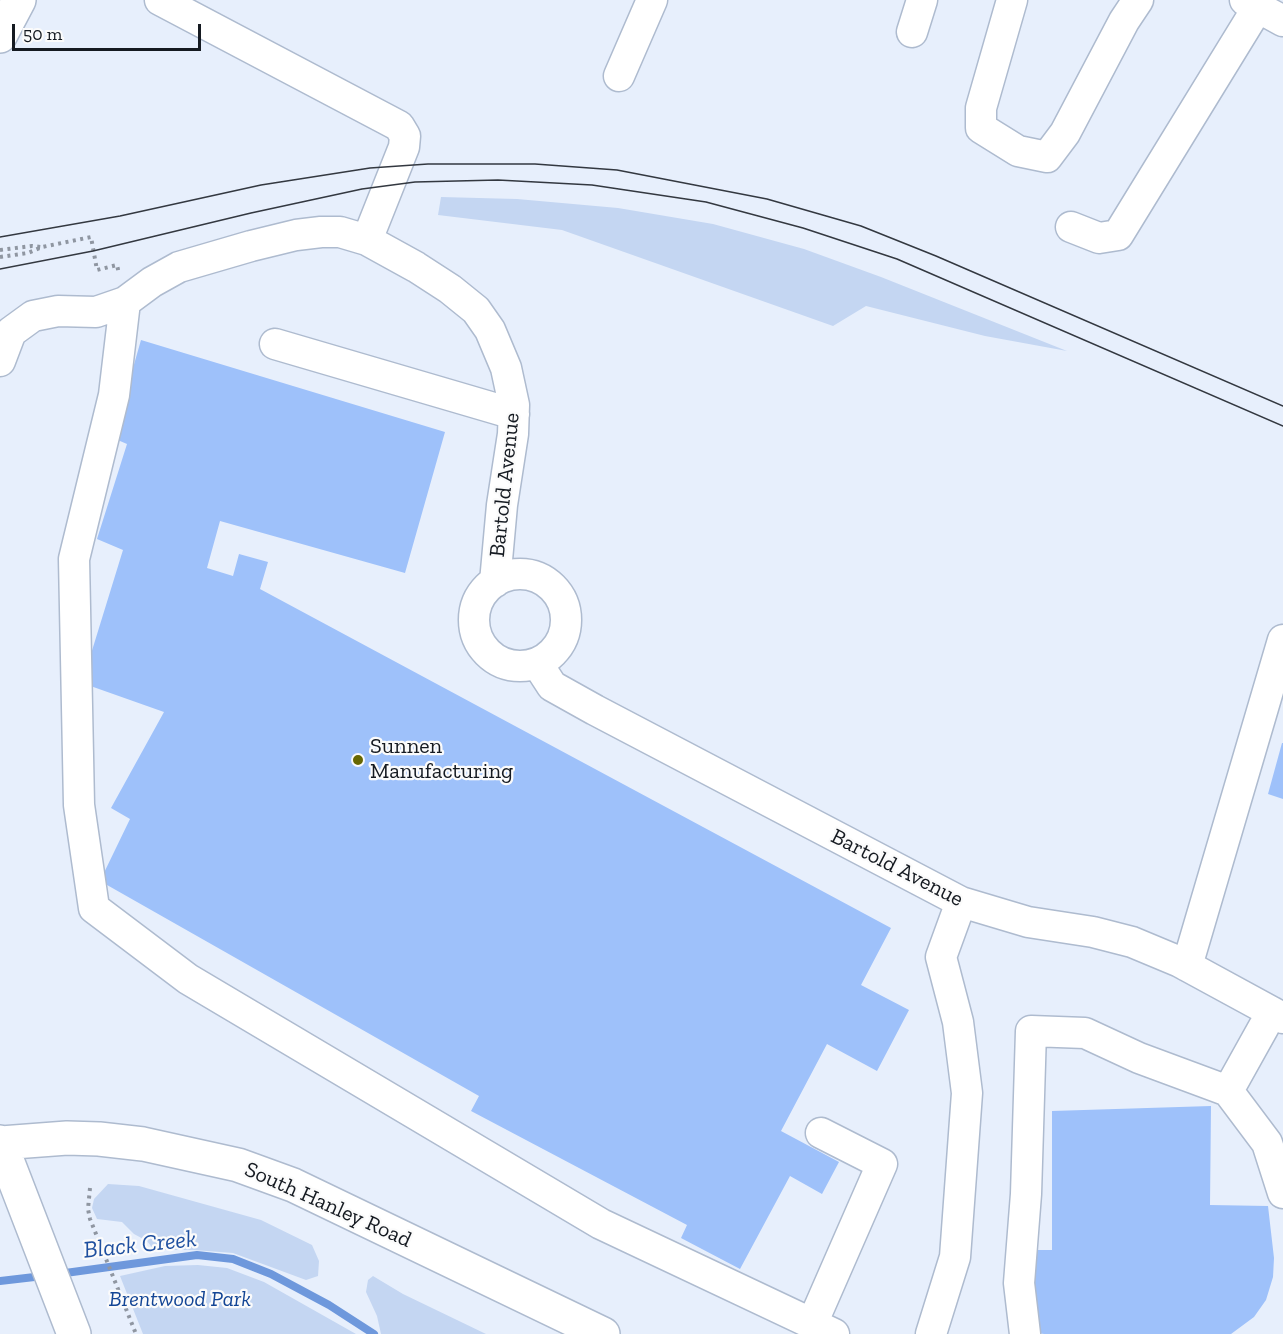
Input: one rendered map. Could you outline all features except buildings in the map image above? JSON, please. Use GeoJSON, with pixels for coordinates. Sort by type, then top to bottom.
{"type":"FeatureCollection","features":[{"type":"Feature","properties":{"kind":"main road"},"geometry":{"type":"LineString","coordinates":[[0,36],[19,0]]}},
{"type":"Feature","properties":{"kind":"main road","name":"South Hanley Road"},"geometry":{"type":"LineString","coordinates":[[0,1143],[59,1138],[99,1139],[143,1144],[238,1165],[293,1185],[603,1334]]}},
{"type":"Feature","properties":{"kind":"main road"},"geometry":{"type":"LineString","coordinates":[[0,1143],[74,1334]]}},
{"type":"Feature","properties":{"kind":"street"},"geometry":{"type":"LineString","coordinates":[[160,0],[399,126],[405,136],[404,147],[366,240]]}},
{"type":"Feature","properties":{"kind":"street"},"geometry":{"type":"LineString","coordinates":[[619,76],[652,0]]}},
{"type":"Feature","properties":{"kind":"street"},"geometry":{"type":"LineString","coordinates":[[912,32],[922,0]]}},
{"type":"Feature","properties":{"kind":"street"},"geometry":{"type":"LineString","coordinates":[[1012,0],[981,108],[981,128],[1017,151],[1047,157],[1065,133],[1124,21],[1138,0]]}},
{"type":"Feature","properties":{"kind":"street"},"geometry":{"type":"LineString","coordinates":[[1071,227],[1099,238],[1118,236],[1262,9]]}},
{"type":"Feature","properties":{"kind":"street","name":"Bartold Avenue"},"geometry":{"type":"LineString","coordinates":[[0,361],[11,332],[33,315],[58,311],[96,312],[123,293],[152,282],[179,267],[251,246],[321,232],[340,232],[366,240],[416,267],[476,310],[490,330],[506,368],[514,414],[495,582]]}},
{"type":"Feature","properties":{"kind":"street"},"geometry":{"type":"LineString","coordinates":[[123,293],[114,395],[74,559],[79,805],[94,908],[188,979],[601,1224],[823,1329],[882,1164],[821,1132]]}},
{"type":"Feature","properties":{"kind":"street"},"geometry":{"type":"LineString","coordinates":[[275,344],[514,414]]}},
{"type":"Feature","properties":{"kind":"street","name":"Bartold Avenue"},"geometry":{"type":"LineString","coordinates":[[522,574],[547,583],[556,592],[563,605],[566,618],[559,646],[537,663],[522,666],[507,664],[494,658],[483,648],[477,635],[474,620],[477,605],[484,592],[495,582],[508,576],[522,574]]}},
{"type":"Feature","properties":{"kind":"street"},"geometry":{"type":"LineString","coordinates":[[1187,966],[1278,678],[1283,640]]}},
{"type":"Feature","properties":{"kind":"street","name":"Bartold Avenue"},"geometry":{"type":"LineString","coordinates":[[537,663],[552,686],[659,745],[961,902],[1028,922],[1093,932],[1132,942],[1187,966],[1277,1015]]}},
{"type":"Feature","properties":{"kind":"street"},"geometry":{"type":"LineString","coordinates":[[931,1334],[955,1257],[967,1093],[958,1022],[941,957],[961,902]]}},
{"type":"Feature","properties":{"kind":"street"},"geometry":{"type":"LineString","coordinates":[[1228,1091],[1277,1015]]}},
{"type":"Feature","properties":{"kind":"street"},"geometry":{"type":"LineString","coordinates":[[1025,1334],[1019,1283],[1026,1194],[1031,1031],[1085,1033],[1139,1058],[1228,1091],[1267,1143],[1283,1193]]}},
{"type":"Feature","properties":{"kind":"path"},"geometry":{"type":"LineString","coordinates":[[0,257],[28,253],[42,247],[91,237],[98,270],[117,265],[123,293]]}},
{"type":"Feature","properties":{"kind":"path"},"geometry":{"type":"LineString","coordinates":[[0,250],[42,247]]}},
{"type":"Feature","properties":{"kind":"path"},"geometry":{"type":"LineString","coordinates":[[90,1188],[88,1209],[90,1219],[135,1334]]}},
{"type":"Feature","properties":{"kind":"green space"},"geometry":{"type":"Polygon","coordinates":[[[441,197],[517,199],[618,208],[713,224],[804,249],[1067,351],[985,336],[866,306],[833,326],[562,230],[438,215],[441,197]]]}},
{"type":"Feature","properties":{"kind":"green space"},"geometry":{"type":"Polygon","coordinates":[[[108,1184],[139,1186],[261,1220],[312,1245],[319,1261],[318,1276],[306,1280],[233,1253],[154,1250],[147,1241],[134,1234],[122,1222],[97,1219],[92,1208],[94,1199],[108,1184]]]}},
{"type":"Feature","properties":{"kind":"green space","name":"Brentwood Park"},"geometry":{"type":"Polygon","coordinates":[[[198,1265],[227,1268],[264,1282],[356,1334],[143,1334],[120,1276],[165,1266],[198,1265]]]}},
{"type":"Feature","properties":{"kind":"green space"},"geometry":{"type":"Polygon","coordinates":[[[373,1276],[403,1294],[486,1334],[381,1334],[377,1316],[366,1292],[368,1280],[373,1276]]]}},
{"type":"Feature","properties":{"kind":"waterway","name":"Black Creek"},"geometry":{"type":"LineString","coordinates":[[58,1274],[197,1255],[233,1259],[271,1274],[329,1305],[374,1334]]}},
{"type":"Feature","properties":{"kind":"waterway","name":"Black Creek"},"geometry":{"type":"LineString","coordinates":[[0,1281],[43,1276]]}},
{"type":"Feature","properties":{"kind":"tram line"},"geometry":{"type":"LineString","coordinates":[[0,237],[120,216],[261,185],[370,168],[428,164],[535,164],[617,170],[767,199],[861,226],[936,256],[1283,406]]}},
{"type":"Feature","properties":{"kind":"tram line"},"geometry":{"type":"LineString","coordinates":[[0,269],[93,251],[362,189],[415,182],[498,180],[592,185],[706,202],[803,228],[897,259],[1283,426]]}},
{"type":"Feature","properties":{"kind":"place","name":"Sunnen Manufacturing"},"geometry":{"type":"Point","coordinates":[358,760]}}]}
